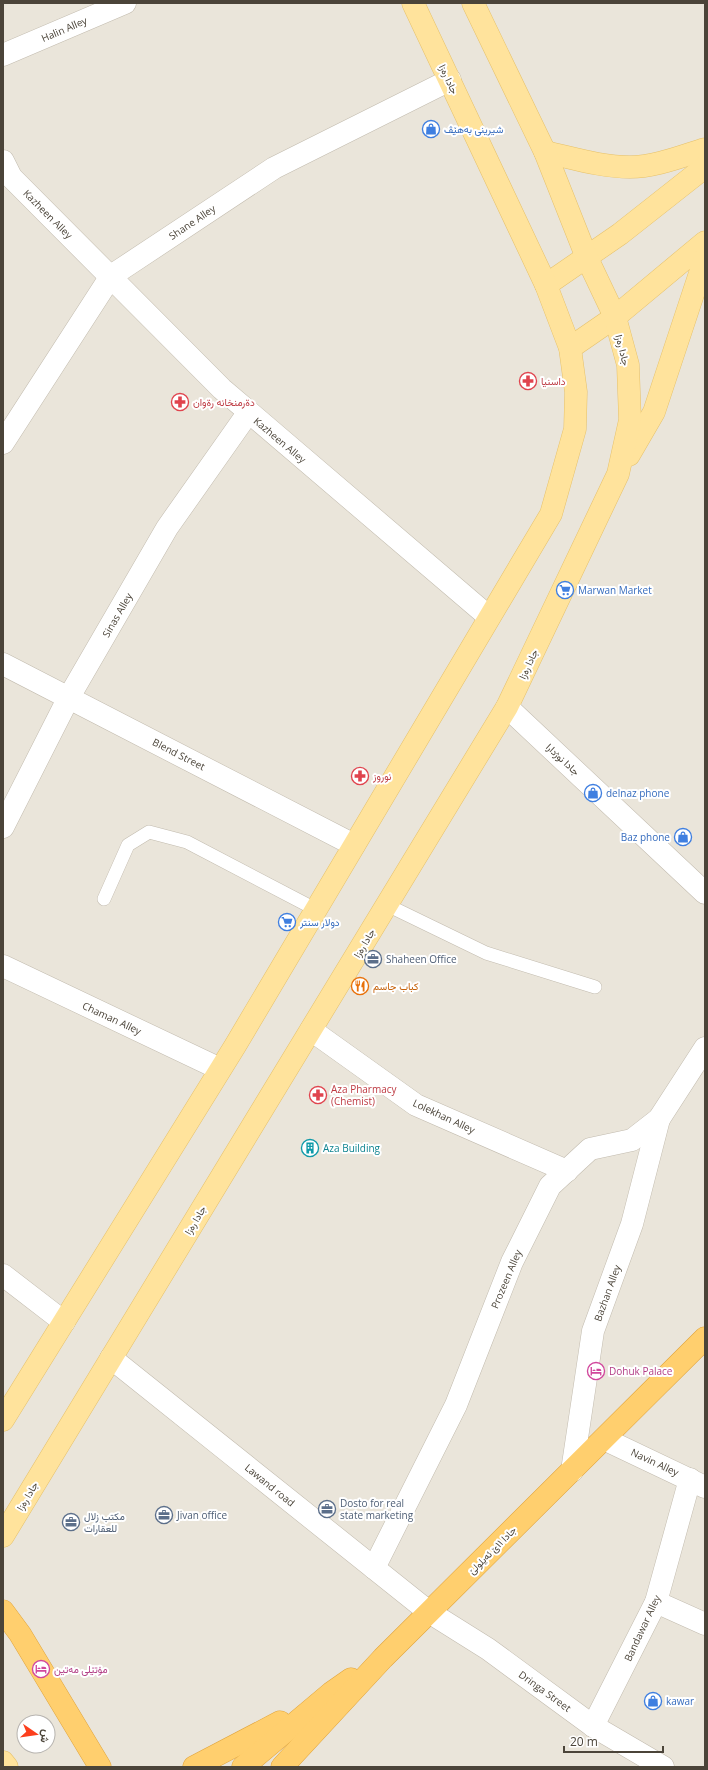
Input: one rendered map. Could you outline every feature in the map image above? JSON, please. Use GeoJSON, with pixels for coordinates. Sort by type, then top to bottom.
{"type":"FeatureCollection","features":[{"type":"Feature","properties":{"kind":"highway","name":"جادا ١١ێ ئه‌یلولێ"},"geometry":{"type":"LineString","coordinates":[[282,1767],[429,1612],[703,1342]]}},
{"type":"Feature","properties":{"kind":"highway"},"geometry":{"type":"LineString","coordinates":[[3,1611],[20,1634],[100,1767]]}},
{"type":"Feature","properties":{"kind":"highway"},"geometry":{"type":"LineString","coordinates":[[194,1767],[256,1736],[331,1693],[384,1658]]}},
{"type":"Feature","properties":{"kind":"highway"},"geometry":{"type":"LineString","coordinates":[[242,1767],[331,1693]]}},
{"type":"Feature","properties":{"kind":"main road","name":"جادا ره‌زا"},"geometry":{"type":"LineString","coordinates":[[413,3],[546,285],[570,348],[576,392],[575,429],[551,514],[489,617]]}},
{"type":"Feature","properties":{"kind":"main road"},"geometry":{"type":"LineString","coordinates":[[472,3],[545,152],[587,258]]}},
{"type":"Feature","properties":{"kind":"main road"},"geometry":{"type":"LineString","coordinates":[[545,152],[598,164],[631,167],[658,162],[705,149]]}},
{"type":"Feature","properties":{"kind":"main road"},"geometry":{"type":"LineString","coordinates":[[546,285],[620,234],[705,167]]}},
{"type":"Feature","properties":{"kind":"main road"},"geometry":{"type":"LineString","coordinates":[[570,348],[615,317],[705,242]]}},
{"type":"Feature","properties":{"kind":"main road","name":"جادا ره‌زا"},"geometry":{"type":"LineString","coordinates":[[3,1536],[507,707],[618,474],[630,420],[628,365],[615,317],[587,258]]}},
{"type":"Feature","properties":{"kind":"main road"},"geometry":{"type":"LineString","coordinates":[[618,474],[654,412],[705,258]]}},
{"type":"Feature","properties":{"kind":"main road"},"geometry":{"type":"LineString","coordinates":[[3,1420],[220,1069],[489,617]]}},
{"type":"Feature","properties":{"kind":"main road"},"geometry":{"type":"LineString","coordinates":[[3,1762],[7,1767]]}},
{"type":"Feature","properties":{"kind":"street","name":"Halin Alley"},"geometry":{"type":"LineString","coordinates":[[3,55],[125,3]]}},
{"type":"Feature","properties":{"kind":"street","name":"Shane Alley"},"geometry":{"type":"LineString","coordinates":[[3,442],[111,276],[274,168],[450,80]]}},
{"type":"Feature","properties":{"kind":"street","name":"Kazheen Alley"},"geometry":{"type":"LineString","coordinates":[[6,175],[111,276],[222,389],[248,413],[489,617]]}},
{"type":"Feature","properties":{"kind":"street","name":"Sinas Alley"},"geometry":{"type":"LineString","coordinates":[[3,827],[69,697],[167,528],[248,413]]}},
{"type":"Feature","properties":{"kind":"street","name":"Blend Street"},"geometry":{"type":"LineString","coordinates":[[3,664],[354,845]]}},
{"type":"Feature","properties":{"kind":"street","name":"جادا نوژدارا"},"geometry":{"type":"LineString","coordinates":[[507,707],[705,893]]}},
{"type":"Feature","properties":{"kind":"street","name":"Chaman Alley"},"geometry":{"type":"LineString","coordinates":[[3,966],[220,1069]]}},
{"type":"Feature","properties":{"kind":"street","name":"Lolekhan Alley"},"geometry":{"type":"LineString","coordinates":[[311,1030],[416,1105],[567,1171]]}},
{"type":"Feature","properties":{"kind":"street","name":"Prozeen Alley"},"geometry":{"type":"LineString","coordinates":[[374,1568],[456,1405],[512,1262],[550,1186],[590,1149],[632,1140],[659,1119],[705,1048]]}},
{"type":"Feature","properties":{"kind":"street","name":"Bazhan Alley"},"geometry":{"type":"LineString","coordinates":[[572,1471],[593,1331],[632,1224],[659,1119]]}},
{"type":"Feature","properties":{"kind":"street"},"geometry":{"type":"LineString","coordinates":[[3,1275],[64,1322]]}},
{"type":"Feature","properties":{"kind":"street","name":"Lawand road"},"geometry":{"type":"LineString","coordinates":[[111,1358],[429,1612]]}},
{"type":"Feature","properties":{"kind":"street","name":"Navin Alley"},"geometry":{"type":"LineString","coordinates":[[604,1439],[697,1483]]}},
{"type":"Feature","properties":{"kind":"street","name":"Bandawar Alley"},"geometry":{"type":"LineString","coordinates":[[593,1726],[656,1602],[697,1483]]}},
{"type":"Feature","properties":{"kind":"street"},"geometry":{"type":"LineString","coordinates":[[656,1602],[705,1624]]}},
{"type":"Feature","properties":{"kind":"street","name":"Dringa Street"},"geometry":{"type":"LineString","coordinates":[[429,1612],[488,1649],[641,1761],[663,1767]]}},
{"type":"Feature","properties":{"kind":"lane"},"geometry":{"type":"LineString","coordinates":[[104,899],[128,845],[149,832],[187,842],[316,909]]}},
{"type":"Feature","properties":{"kind":"lane"},"geometry":{"type":"LineString","coordinates":[[387,905],[486,953],[595,987]]}},
{"type":"Feature","properties":{"kind":"shaded area"},"geometry":{"type":"Polygon","coordinates":[[[3,3],[705,3],[705,1767],[3,1767],[3,3]]]}},
{"type":"Feature","properties":{"kind":"place","name":"شیرینی بەهێڤ"},"geometry":{"type":"Point","coordinates":[431,129]}},
{"type":"Feature","properties":{"kind":"place","name":"داسنيا"},"geometry":{"type":"Point","coordinates":[528,381]}},
{"type":"Feature","properties":{"kind":"place","name":"دةرمنخانه رةوان"},"geometry":{"type":"Point","coordinates":[180,402]}},
{"type":"Feature","properties":{"kind":"place","name":"Marwan Market"},"geometry":{"type":"Point","coordinates":[565,590]}},
{"type":"Feature","properties":{"kind":"place","name":"نوروز"},"geometry":{"type":"Point","coordinates":[360,776]}},
{"type":"Feature","properties":{"kind":"place","name":"delnaz phone"},"geometry":{"type":"Point","coordinates":[593,793]}},
{"type":"Feature","properties":{"kind":"place","name":"Baz phone"},"geometry":{"type":"Point","coordinates":[683,837]}},
{"type":"Feature","properties":{"kind":"place","name":"دولار سنتر"},"geometry":{"type":"Point","coordinates":[287,922]}},
{"type":"Feature","properties":{"kind":"place","name":"Shaheen Office"},"geometry":{"type":"Point","coordinates":[373,959]}},
{"type":"Feature","properties":{"kind":"place","name":"كباب جاسم"},"geometry":{"type":"Point","coordinates":[360,986]}},
{"type":"Feature","properties":{"kind":"place","name":"Aza Pharmacy (Chemist)"},"geometry":{"type":"Point","coordinates":[318,1095]}},
{"type":"Feature","properties":{"kind":"place","name":"Aza Building"},"geometry":{"type":"Point","coordinates":[310,1148]}},
{"type":"Feature","properties":{"kind":"place","name":"Dohuk Palace"},"geometry":{"type":"Point","coordinates":[596,1371]}},
{"type":"Feature","properties":{"kind":"place","name":"Dosto for real state marketing"},"geometry":{"type":"Point","coordinates":[327,1509]}},
{"type":"Feature","properties":{"kind":"place","name":"Jivan office"},"geometry":{"type":"Point","coordinates":[164,1515]}},
{"type":"Feature","properties":{"kind":"place","name":"مكتب زلال للعقارات"},"geometry":{"type":"Point","coordinates":[71,1522]}},
{"type":"Feature","properties":{"kind":"place","name":"مۆتێلی مەتین"},"geometry":{"type":"Point","coordinates":[41,1669]}},
{"type":"Feature","properties":{"kind":"place","name":"kawar"},"geometry":{"type":"Point","coordinates":[653,1701]}}]}
